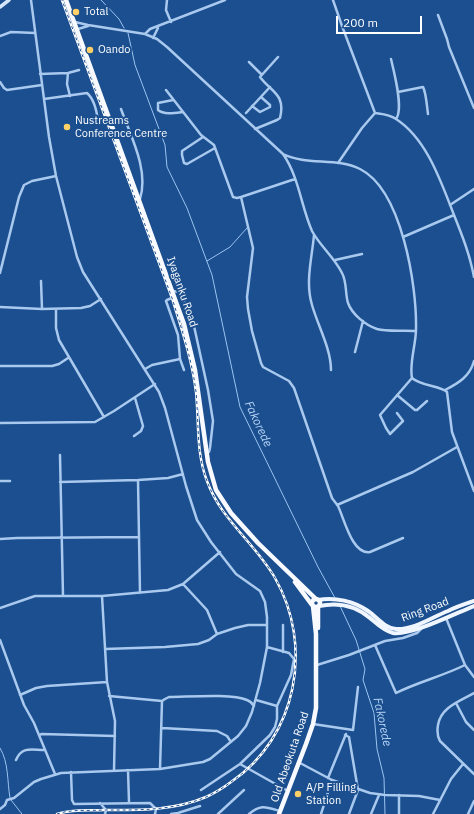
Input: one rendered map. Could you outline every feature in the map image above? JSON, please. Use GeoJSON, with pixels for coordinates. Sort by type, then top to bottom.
{"type":"FeatureCollection","features":[{"type":"Feature","properties":{"kind":"highway","name":"Iyaganku Road"},"geometry":{"type":"LineString","coordinates":[[66,0],[78,29],[184,324],[192,356],[213,482],[225,504],[258,543],[290,576],[317,600]]}},
{"type":"Feature","properties":{"kind":"highway","name":"Iyaganku Road"},"geometry":{"type":"LineString","coordinates":[[290,576],[315,606]]}},
{"type":"Feature","properties":{"kind":"highway"},"geometry":{"type":"LineString","coordinates":[[315,606],[312,601],[317,600]]}},
{"type":"Feature","properties":{"kind":"highway","name":"Old Abeokuta Road"},"geometry":{"type":"LineString","coordinates":[[280,812],[313,724],[316,708],[317,665],[315,606]]}},
{"type":"Feature","properties":{"kind":"main road"},"geometry":{"type":"LineString","coordinates":[[0,7],[9,0]]}},
{"type":"Feature","properties":{"kind":"main road","name":"Ring Road"},"geometry":{"type":"LineString","coordinates":[[317,600],[336,600],[356,604],[384,624],[397,629],[412,626],[474,601]]}},
{"type":"Feature","properties":{"kind":"main road","name":"Ring Road"},"geometry":{"type":"LineString","coordinates":[[315,606],[335,604],[347,605],[360,611],[379,626],[394,633],[404,633],[474,606]]}},
{"type":"Feature","properties":{"kind":"street"},"geometry":{"type":"LineString","coordinates":[[0,809],[8,800],[14,798],[34,782],[55,774],[71,772],[160,769],[204,762],[210,759],[231,742],[246,726],[256,700],[267,648],[267,608],[264,597],[252,585],[236,574],[197,520],[163,400],[155,384],[79,264],[56,176],[40,74],[31,0]]}},
{"type":"Feature","properties":{"kind":"street"},"geometry":{"type":"LineString","coordinates":[[167,0],[166,10],[171,22]]}},
{"type":"Feature","properties":{"kind":"street"},"geometry":{"type":"LineString","coordinates":[[145,34],[150,30],[225,0]]}},
{"type":"Feature","properties":{"kind":"street"},"geometry":{"type":"LineString","coordinates":[[333,0],[375,113]]}},
{"type":"Feature","properties":{"kind":"street"},"geometry":{"type":"LineString","coordinates":[[438,15],[449,47],[474,105]]}},
{"type":"Feature","properties":{"kind":"street"},"geometry":{"type":"LineString","coordinates":[[75,22],[88,26],[145,34],[167,47],[182,60],[283,154],[290,165],[314,234],[335,260],[345,279],[348,304],[354,313],[363,321],[379,329],[416,331]]}},
{"type":"Feature","properties":{"kind":"street"},"geometry":{"type":"LineString","coordinates":[[78,29],[88,26]]}},
{"type":"Feature","properties":{"kind":"street"},"geometry":{"type":"LineString","coordinates":[[153,38],[158,27]]}},
{"type":"Feature","properties":{"kind":"street"},"geometry":{"type":"LineString","coordinates":[[0,36],[11,32],[35,34]]}},
{"type":"Feature","properties":{"kind":"street"},"geometry":{"type":"LineString","coordinates":[[261,74],[278,57]]}},
{"type":"Feature","properties":{"kind":"street"},"geometry":{"type":"LineString","coordinates":[[391,59],[398,92],[399,114],[396,119]]}},
{"type":"Feature","properties":{"kind":"street"},"geometry":{"type":"LineString","coordinates":[[249,62],[261,74],[260,78],[279,97],[281,108],[280,118],[255,129]]}},
{"type":"Feature","properties":{"kind":"street"},"geometry":{"type":"LineString","coordinates":[[40,74],[68,74],[79,70]]}},
{"type":"Feature","properties":{"kind":"street"},"geometry":{"type":"LineString","coordinates":[[68,74],[67,84],[70,96]]}},
{"type":"Feature","properties":{"kind":"street"},"geometry":{"type":"LineString","coordinates":[[0,82],[7,90],[42,85]]}},
{"type":"Feature","properties":{"kind":"street"},"geometry":{"type":"LineString","coordinates":[[246,113],[270,87]]}},
{"type":"Feature","properties":{"kind":"street"},"geometry":{"type":"LineString","coordinates":[[398,92],[423,87],[425,90],[428,114]]}},
{"type":"Feature","properties":{"kind":"street"},"geometry":{"type":"LineString","coordinates":[[166,90],[204,137],[210,141],[215,148],[231,193],[235,198],[295,179]]}},
{"type":"Feature","properties":{"kind":"street"},"geometry":{"type":"LineString","coordinates":[[44,99],[70,96],[86,92],[90,95],[97,111],[98,122]]}},
{"type":"Feature","properties":{"kind":"street"},"geometry":{"type":"LineString","coordinates":[[252,106],[261,112],[270,107],[270,105],[261,96]]}},
{"type":"Feature","properties":{"kind":"street"},"geometry":{"type":"LineString","coordinates":[[174,100],[158,102],[158,110],[166,113],[183,112]]}},
{"type":"Feature","properties":{"kind":"street"},"geometry":{"type":"LineString","coordinates":[[121,109],[142,170],[143,187],[139,200]]}},
{"type":"Feature","properties":{"kind":"street"},"geometry":{"type":"LineString","coordinates":[[375,113],[390,116],[396,119],[412,134],[425,150],[454,215],[469,256],[474,277]]}},
{"type":"Feature","properties":{"kind":"street"},"geometry":{"type":"LineString","coordinates":[[338,163],[362,128],[375,113]]}},
{"type":"Feature","properties":{"kind":"street"},"geometry":{"type":"LineString","coordinates":[[204,137],[182,151],[184,163],[187,164],[215,148]]}},
{"type":"Feature","properties":{"kind":"street"},"geometry":{"type":"LineString","coordinates":[[283,154],[301,160],[338,163],[358,168],[376,181],[386,196],[403,237],[413,280],[416,331],[411,370],[412,378],[380,415],[390,434],[403,421],[397,412]]}},
{"type":"Feature","properties":{"kind":"street"},"geometry":{"type":"LineString","coordinates":[[0,273],[19,196],[24,185],[32,181],[56,176]]}},
{"type":"Feature","properties":{"kind":"street"},"geometry":{"type":"LineString","coordinates":[[450,205],[474,189]]}},
{"type":"Feature","properties":{"kind":"street"},"geometry":{"type":"LineString","coordinates":[[241,197],[253,248],[247,297],[248,309],[259,357],[263,367],[289,381],[294,388],[332,498],[337,505],[350,535],[362,551],[370,552],[403,538]]}},
{"type":"Feature","properties":{"kind":"street"},"geometry":{"type":"LineString","coordinates":[[403,237],[454,215]]}},
{"type":"Feature","properties":{"kind":"street"},"geometry":{"type":"LineString","coordinates":[[314,234],[308,287],[312,305],[331,362],[331,370]]}},
{"type":"Feature","properties":{"kind":"street"},"geometry":{"type":"LineString","coordinates":[[335,260],[362,254]]}},
{"type":"Feature","properties":{"kind":"street"},"geometry":{"type":"LineString","coordinates":[[41,281],[42,309]]}},
{"type":"Feature","properties":{"kind":"street"},"geometry":{"type":"LineString","coordinates":[[184,370],[180,359],[178,335],[166,300],[173,294],[179,292],[191,317],[201,352],[213,421],[210,448],[209,452],[207,453]]}},
{"type":"Feature","properties":{"kind":"street"},"geometry":{"type":"LineString","coordinates":[[0,307],[42,309],[86,308],[101,299]]}},
{"type":"Feature","properties":{"kind":"street"},"geometry":{"type":"LineString","coordinates":[[56,309],[57,336],[68,358],[104,417]]}},
{"type":"Feature","properties":{"kind":"street"},"geometry":{"type":"LineString","coordinates":[[355,352],[363,321]]}},
{"type":"Feature","properties":{"kind":"street"},"geometry":{"type":"LineString","coordinates":[[0,366],[52,366],[68,358]]}},
{"type":"Feature","properties":{"kind":"street"},"geometry":{"type":"LineString","coordinates":[[145,369],[152,365],[180,359]]}},
{"type":"Feature","properties":{"kind":"street"},"geometry":{"type":"LineString","coordinates":[[412,378],[422,384],[445,390],[458,383],[467,375],[474,360]]}},
{"type":"Feature","properties":{"kind":"street"},"geometry":{"type":"LineString","coordinates":[[0,423],[87,423],[98,421],[155,384]]}},
{"type":"Feature","properties":{"kind":"street"},"geometry":{"type":"LineString","coordinates":[[445,390],[447,394],[452,432],[472,482],[474,492]]}},
{"type":"Feature","properties":{"kind":"street"},"geometry":{"type":"LineString","coordinates":[[397,395],[415,410],[417,410],[427,400]]}},
{"type":"Feature","properties":{"kind":"street"},"geometry":{"type":"LineString","coordinates":[[134,436],[141,431],[143,426],[135,398]]}},
{"type":"Feature","properties":{"kind":"street"},"geometry":{"type":"LineString","coordinates":[[337,505],[413,472],[457,447]]}},
{"type":"Feature","properties":{"kind":"street"},"geometry":{"type":"LineString","coordinates":[[60,455],[63,596]]}},
{"type":"Feature","properties":{"kind":"street"},"geometry":{"type":"LineString","coordinates":[[60,482],[138,480],[168,478],[183,474]]}},
{"type":"Feature","properties":{"kind":"street"},"geometry":{"type":"LineString","coordinates":[[138,480],[140,593]]}},
{"type":"Feature","properties":{"kind":"street"},"geometry":{"type":"LineString","coordinates":[[0,481],[10,481]]}},
{"type":"Feature","properties":{"kind":"street"},"geometry":{"type":"LineString","coordinates":[[0,540],[61,537],[138,537]]}},
{"type":"Feature","properties":{"kind":"street"},"geometry":{"type":"LineString","coordinates":[[0,608],[35,596],[102,596],[168,590],[183,584],[220,552]]}},
{"type":"Feature","properties":{"kind":"street"},"geometry":{"type":"LineString","coordinates":[[183,584],[207,610],[217,634]]}},
{"type":"Feature","properties":{"kind":"street"},"geometry":{"type":"LineString","coordinates":[[102,596],[107,682],[115,720],[114,771]]}},
{"type":"Feature","properties":{"kind":"street"},"geometry":{"type":"LineString","coordinates":[[446,617],[465,665],[474,677]]}},
{"type":"Feature","properties":{"kind":"street"},"geometry":{"type":"LineString","coordinates":[[283,625],[283,652]]}},
{"type":"Feature","properties":{"kind":"street"},"geometry":{"type":"LineString","coordinates":[[105,650],[183,646],[204,642],[217,634],[241,626],[267,626]]}},
{"type":"Feature","properties":{"kind":"street"},"geometry":{"type":"LineString","coordinates":[[317,665],[385,641],[403,638],[417,633],[424,626]]}},
{"type":"Feature","properties":{"kind":"street"},"geometry":{"type":"LineString","coordinates":[[0,640],[20,695],[55,774]]}},
{"type":"Feature","properties":{"kind":"street"},"geometry":{"type":"LineString","coordinates":[[375,645],[396,693],[465,665]]}},
{"type":"Feature","properties":{"kind":"street"},"geometry":{"type":"LineString","coordinates":[[201,790],[240,764],[270,735],[275,727],[277,719],[277,706],[291,675],[294,659],[289,653],[267,648]]}},
{"type":"Feature","properties":{"kind":"street"},"geometry":{"type":"LineString","coordinates":[[20,695],[40,687],[107,682]]}},
{"type":"Feature","properties":{"kind":"street"},"geometry":{"type":"LineString","coordinates":[[313,724],[347,730],[354,729],[358,687]]}},
{"type":"Feature","properties":{"kind":"street"},"geometry":{"type":"LineString","coordinates":[[474,694],[456,703],[441,717],[437,733],[440,741],[474,774]]}},
{"type":"Feature","properties":{"kind":"street"},"geometry":{"type":"LineString","coordinates":[[109,696],[162,702],[169,698],[228,697],[247,700],[254,706]]}},
{"type":"Feature","properties":{"kind":"street"},"geometry":{"type":"LineString","coordinates":[[256,700],[277,706]]}},
{"type":"Feature","properties":{"kind":"street"},"geometry":{"type":"LineString","coordinates":[[160,769],[162,702]]}},
{"type":"Feature","properties":{"kind":"street"},"geometry":{"type":"LineString","coordinates":[[456,703],[466,722],[474,730]]}},
{"type":"Feature","properties":{"kind":"street"},"geometry":{"type":"LineString","coordinates":[[162,728],[217,731],[227,736],[231,742]]}},
{"type":"Feature","properties":{"kind":"street"},"geometry":{"type":"LineString","coordinates":[[328,778],[347,730]]}},
{"type":"Feature","properties":{"kind":"street"},"geometry":{"type":"LineString","coordinates":[[345,734],[349,737],[358,790],[349,814]]}},
{"type":"Feature","properties":{"kind":"street"},"geometry":{"type":"LineString","coordinates":[[39,735],[115,736]]}},
{"type":"Feature","properties":{"kind":"street"},"geometry":{"type":"LineString","coordinates":[[16,760],[23,751],[29,749],[45,750]]}},
{"type":"Feature","properties":{"kind":"street"},"geometry":{"type":"LineString","coordinates":[[299,763],[332,780],[358,790],[379,795],[419,796],[440,800]]}},
{"type":"Feature","properties":{"kind":"street"},"geometry":{"type":"LineString","coordinates":[[240,764],[288,791]]}},
{"type":"Feature","properties":{"kind":"street"},"geometry":{"type":"LineString","coordinates":[[433,814],[453,775],[463,764]]}},
{"type":"Feature","properties":{"kind":"street"},"geometry":{"type":"LineString","coordinates":[[128,770],[129,802]]}},
{"type":"Feature","properties":{"kind":"street"},"geometry":{"type":"LineString","coordinates":[[71,772],[73,803],[150,803],[156,809],[155,814]]}},
{"type":"Feature","properties":{"kind":"street"},"geometry":{"type":"LineString","coordinates":[[321,814],[332,780]]}},
{"type":"Feature","properties":{"kind":"street"},"geometry":{"type":"LineString","coordinates":[[218,814],[244,790]]}},
{"type":"Feature","properties":{"kind":"street"},"geometry":{"type":"LineString","coordinates":[[371,814],[379,795]]}},
{"type":"Feature","properties":{"kind":"street"},"geometry":{"type":"LineString","coordinates":[[398,795],[399,814]]}},
{"type":"Feature","properties":{"kind":"street"},"geometry":{"type":"LineString","coordinates":[[468,814],[474,801]]}},
{"type":"Feature","properties":{"kind":"street"},"geometry":{"type":"LineString","coordinates":[[100,802],[106,810],[105,814]]}},
{"type":"Feature","properties":{"kind":"street"},"geometry":{"type":"LineString","coordinates":[[171,814],[178,814],[200,806]]}},
{"type":"Feature","properties":{"kind":"street"},"geometry":{"type":"LineString","coordinates":[[249,814],[257,808],[264,806],[280,812]]}},
{"type":"Feature","properties":{"kind":"waterway","name":"Fakorede"},"geometry":{"type":"LineString","coordinates":[[101,0],[119,19],[124,28]]}},
{"type":"Feature","properties":{"kind":"waterway","name":"Fakorede"},"geometry":{"type":"LineString","coordinates":[[128,33],[135,65],[165,145],[167,167],[187,208],[212,275],[240,407],[318,567],[335,598]]}},
{"type":"Feature","properties":{"kind":"waterway"},"geometry":{"type":"LineString","coordinates":[[207,261],[230,247],[247,228]]}},
{"type":"Feature","properties":{"kind":"waterway","name":"Fakorede"},"geometry":{"type":"LineString","coordinates":[[340,606],[356,640],[365,669],[363,680],[374,713],[377,749],[384,778],[385,814]]}},
{"type":"Feature","properties":{"kind":"waterway"},"geometry":{"type":"LineString","coordinates":[[0,748],[5,760],[10,798]]}},
{"type":"Feature","properties":{"kind":"waterway"},"geometry":{"type":"LineString","coordinates":[[11,800],[22,814]]}},
{"type":"Feature","properties":{"kind":"railway"},"geometry":{"type":"LineString","coordinates":[[57,814],[74,811],[142,810],[181,805],[194,802],[222,788],[253,763],[271,741],[284,716],[292,689],[296,661],[294,632],[287,604],[275,578],[267,565],[229,520],[213,495],[203,470],[198,437],[196,392],[183,333],[172,298],[62,0]]}},
{"type":"Feature","properties":{"kind":"place","name":"Total"},"geometry":{"type":"Point","coordinates":[76,12]}},
{"type":"Feature","properties":{"kind":"place","name":"Oando"},"geometry":{"type":"Point","coordinates":[90,50]}},
{"type":"Feature","properties":{"kind":"place","name":"Nustreams Conference Centre"},"geometry":{"type":"Point","coordinates":[67,127]}},
{"type":"Feature","properties":{"kind":"place","name":"A/P Filling Station"},"geometry":{"type":"Point","coordinates":[298,794]}}]}
